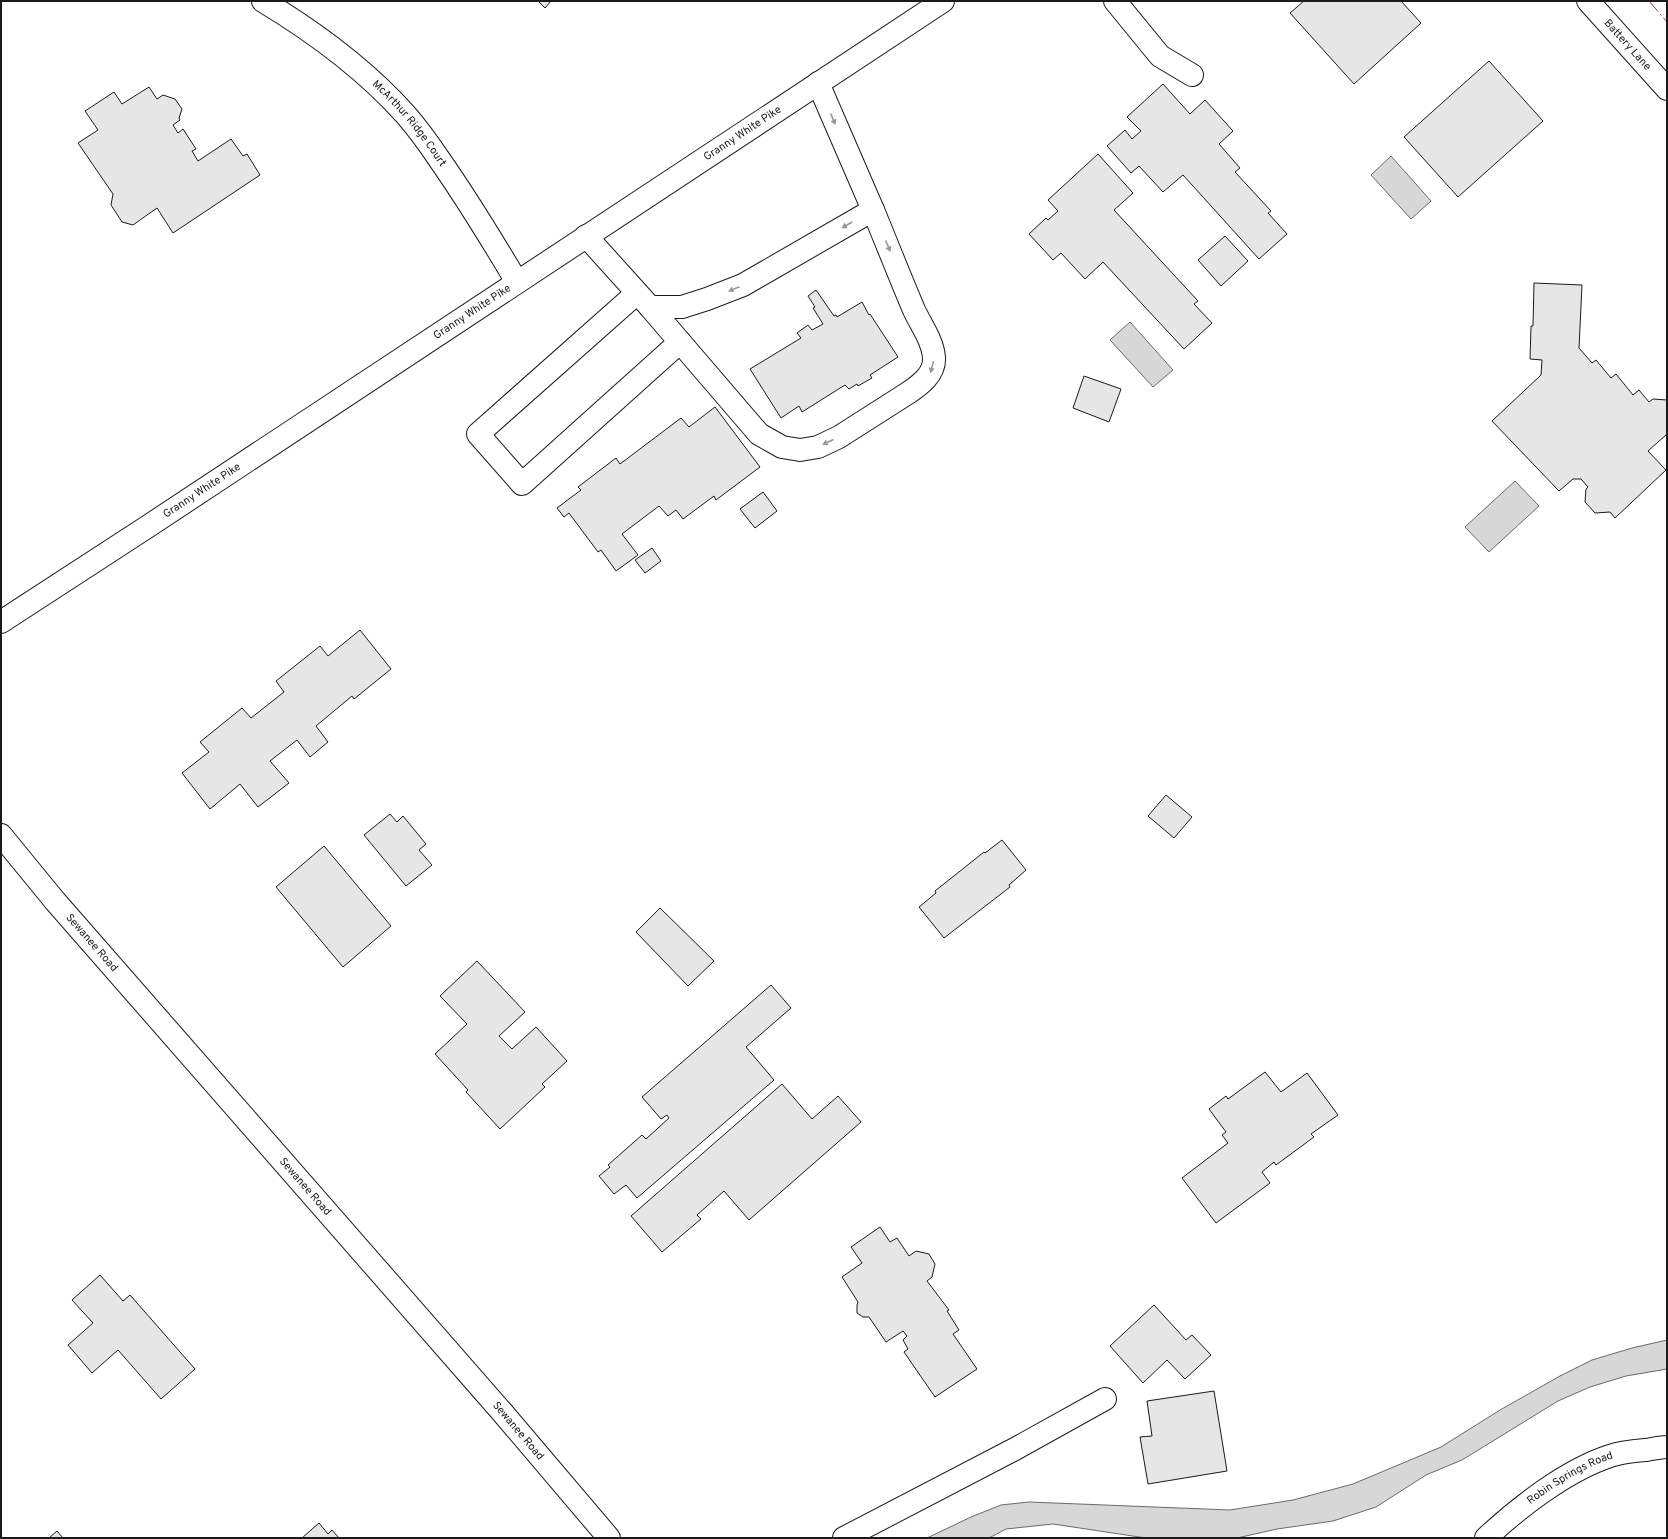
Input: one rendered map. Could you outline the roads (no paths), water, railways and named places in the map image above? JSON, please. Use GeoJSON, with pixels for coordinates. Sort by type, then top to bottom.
{"type":"FeatureCollection","features":[{"type":"Feature","properties":{"kind":"street","name":"McArthur Ridge Court"},"geometry":{"type":"LineString","coordinates":[[263,1],[296,21],[337,50],[374,82],[407,116],[466,198],[517,282]]}},
{"type":"Feature","properties":{"kind":"street","name":"Granny White Pike"},"geometry":{"type":"LineString","coordinates":[[1,622],[943,1]]}},
{"type":"Feature","properties":{"kind":"street"},"geometry":{"type":"LineString","coordinates":[[1115,1],[1160,56],[1192,75]]}},
{"type":"Feature","properties":{"kind":"street","name":"Battery Lane"},"geometry":{"type":"LineString","coordinates":[[1588,1],[1667,89]]}},
{"type":"Feature","properties":{"kind":"street"},"geometry":{"type":"LineString","coordinates":[[586,236],[644,300],[759,434],[782,447],[800,450],[818,447],[839,437],[908,393],[919,385],[930,373],[934,359],[932,347],[915,311],[818,83]]}},
{"type":"Feature","properties":{"kind":"street"},"geometry":{"type":"LineString","coordinates":[[680,342],[522,484],[478,434],[644,300],[682,307],[744,285],[873,210]]}},
{"type":"Feature","properties":{"kind":"street","name":"Sewanee Road"},"geometry":{"type":"LineString","coordinates":[[1,835],[55,901],[502,1412],[609,1538]]}},
{"type":"Feature","properties":{"kind":"street"},"geometry":{"type":"LineString","coordinates":[[844,1538],[1015,1449],[1105,1400]]}},
{"type":"Feature","properties":{"kind":"street","name":"Robin Springs Road"},"geometry":{"type":"LineString","coordinates":[[1486,1538],[1526,1504],[1552,1486],[1582,1469],[1610,1456],[1667,1447]]}}]}
